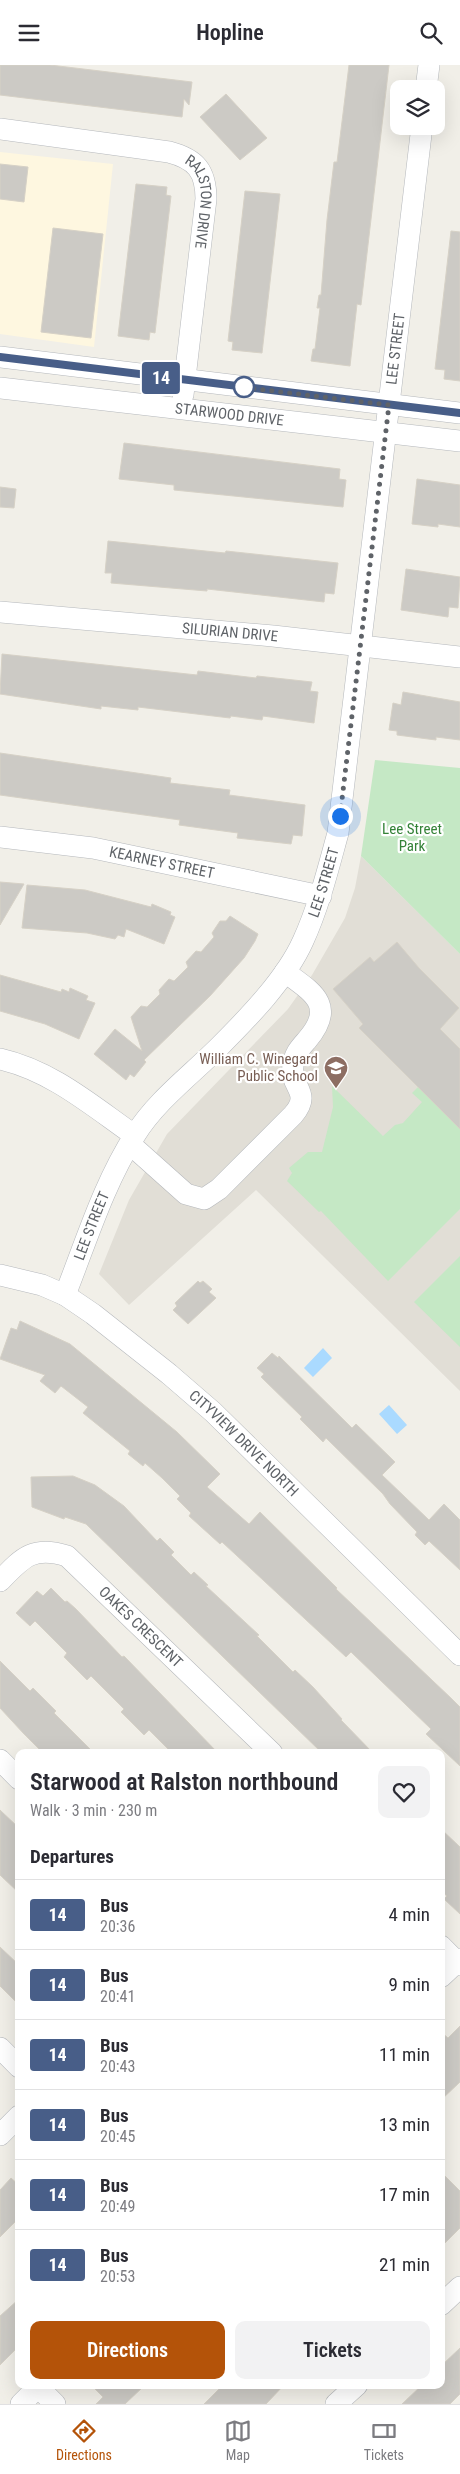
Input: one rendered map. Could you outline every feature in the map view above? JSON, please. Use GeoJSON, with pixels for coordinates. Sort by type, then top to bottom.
{"type":"FeatureCollection","features":[{"type":"Feature","properties":{"kind":"street"},"geometry":{"type":"LineString","coordinates":[[427,80],[429,65]]}},
{"type":"Feature","properties":{"kind":"street","name":"RALSTON DRIVE"},"geometry":{"type":"LineString","coordinates":[[0,129],[169,152],[184,156],[195,164],[206,185],[206,199],[182,408]]}},
{"type":"Feature","properties":{"kind":"street","name":"LEE STREET"},"geometry":{"type":"LineString","coordinates":[[65,1295],[109,1185],[132,1140],[148,1117],[221,1045],[285,972],[303,942],[321,897],[338,833],[421,135]]}},
{"type":"Feature","properties":{"kind":"street","name":"STARWOOD DRIVE"},"geometry":{"type":"LineString","coordinates":[[0,357],[460,413]]}},
{"type":"Feature","properties":{"kind":"street","name":"STARWOOD DRIVE"},"geometry":{"type":"LineString","coordinates":[[0,388],[460,441]]}},
{"type":"Feature","properties":{"kind":"street","name":"SILURIAN DRIVE"},"geometry":{"type":"LineString","coordinates":[[0,613],[360,645],[460,657]]}},
{"type":"Feature","properties":{"kind":"street","name":"KEARNEY STREET"},"geometry":{"type":"LineString","coordinates":[[0,837],[92,848],[321,897]]}},
{"type":"Feature","properties":{"kind":"street"},"geometry":{"type":"LineString","coordinates":[[0,1059],[22,1064],[55,1079],[132,1140],[186,1194],[204,1199],[219,1189],[299,1108],[302,1099],[301,1091],[292,1074],[295,1053],[317,1027],[321,1014],[315,995],[285,972]]}},
{"type":"Feature","properties":{"kind":"street","name":"CITYVIEW DRIVE NORTH"},"geometry":{"type":"LineString","coordinates":[[0,1275],[42,1285],[65,1295],[108,1326],[213,1413],[460,1655]]}},
{"type":"Feature","properties":{"kind":"street","name":"OAKES CRESCENT"},"geometry":{"type":"LineString","coordinates":[[0,1581],[19,1561],[34,1552],[50,1550],[67,1555],[268,1749]]}},
{"type":"Feature","properties":{"kind":"street"},"geometry":{"type":"LineString","coordinates":[[0,1760],[15,1775]]}},
{"type":"Feature","properties":{"kind":"street"},"geometry":{"type":"LineString","coordinates":[[445,1950],[459,1962],[445,1974]]}},
{"type":"Feature","properties":{"kind":"street"},"geometry":{"type":"LineString","coordinates":[[0,2049],[15,2063]]}},
{"type":"Feature","properties":{"kind":"street"},"geometry":{"type":"LineString","coordinates":[[0,2135],[15,2120]]}},
{"type":"Feature","properties":{"kind":"street"},"geometry":{"type":"LineString","coordinates":[[445,2301],[460,2287]]}},
{"type":"Feature","properties":{"kind":"street"},"geometry":{"type":"LineString","coordinates":[[21,2404],[36,2389]]}},
{"type":"Feature","properties":{"kind":"street"},"geometry":{"type":"LineString","coordinates":[[42,2389],[55,2404]]}},
{"type":"Feature","properties":{"kind":"street"},"geometry":{"type":"LineString","coordinates":[[336,2404],[353,2389]]}},
{"type":"Feature","properties":{"kind":"shaded area"},"geometry":{"type":"Polygon","coordinates":[[[0,152],[113,164],[94,347],[0,334],[0,152]]]}},
{"type":"Feature","properties":{"kind":"shaded area","name":"William C. Winegard Public School"},"geometry":{"type":"Polygon","coordinates":[[[361,856],[460,954],[460,1391],[256,1190],[129,1305],[99,1274],[129,1200],[167,1134],[288,1009],[312,975],[345,918],[355,888],[361,856]]]}},
{"type":"Feature","properties":{"kind":"green space","name":"Lee Street Park"},"geometry":{"type":"Polygon","coordinates":[[[375,760],[460,768],[460,954],[361,856],[375,760]]]}},
{"type":"Feature","properties":{"kind":"green space"},"geometry":{"type":"Polygon","coordinates":[[[332,1086],[383,1136],[395,1125],[403,1123],[422,1102],[412,1093],[419,1086],[460,1129],[460,1209],[388,1281],[321,1211],[319,1212],[287,1181],[292,1173],[289,1168],[308,1152],[322,1152],[333,1107],[332,1086]]]}},
{"type":"Feature","properties":{"kind":"green space"},"geometry":{"type":"Polygon","coordinates":[[[460,1256],[460,1347],[414,1302],[460,1256]]]}},
{"type":"Feature","properties":{"kind":"water"},"geometry":{"type":"Polygon","coordinates":[[[323,1348],[332,1358],[313,1377],[304,1368],[323,1348]]]}},
{"type":"Feature","properties":{"kind":"water"},"geometry":{"type":"Polygon","coordinates":[[[389,1405],[407,1425],[397,1434],[379,1414],[389,1405]]]}},
{"type":"Feature","properties":{"kind":"building"},"geometry":{"type":"Polygon","coordinates":[[[0,65],[50,65],[192,82],[189,105],[184,99],[182,117],[0,95],[0,65]]]}},
{"type":"Feature","properties":{"kind":"building"},"geometry":{"type":"Polygon","coordinates":[[[349,65],[389,65],[361,305],[357,304],[350,366],[311,361],[313,349],[315,349],[320,308],[317,308],[319,295],[321,295],[334,162],[337,162],[349,65]]]}},
{"type":"Feature","properties":{"kind":"building"},"geometry":{"type":"Polygon","coordinates":[[[226,94],[267,138],[240,160],[200,117],[226,94]]]}},
{"type":"Feature","properties":{"kind":"building"},"geometry":{"type":"Polygon","coordinates":[[[0,164],[28,167],[24,202],[0,199],[0,164]]]}},
{"type":"Feature","properties":{"kind":"building"},"geometry":{"type":"Polygon","coordinates":[[[136,184],[167,187],[166,195],[171,196],[155,333],[150,332],[149,340],[118,336],[136,184]]]}},
{"type":"Feature","properties":{"kind":"building"},"geometry":{"type":"Polygon","coordinates":[[[245,191],[280,194],[262,353],[232,350],[233,342],[228,341],[245,191]]]}},
{"type":"Feature","properties":{"kind":"building"},"geometry":{"type":"Polygon","coordinates":[[[53,228],[103,234],[91,338],[41,332],[53,228]]]}},
{"type":"Feature","properties":{"kind":"building"},"geometry":{"type":"Polygon","coordinates":[[[451,231],[460,232],[460,381],[444,379],[445,370],[435,369],[451,231]]]}},
{"type":"Feature","properties":{"kind":"building"},"geometry":{"type":"Polygon","coordinates":[[[124,443],[340,469],[339,479],[346,480],[343,507],[174,490],[174,485],[119,479],[124,443]]]}},
{"type":"Feature","properties":{"kind":"building"},"geometry":{"type":"Polygon","coordinates":[[[417,479],[460,485],[460,527],[438,524],[438,527],[412,524],[417,479]]]}},
{"type":"Feature","properties":{"kind":"building"},"geometry":{"type":"Polygon","coordinates":[[[0,487],[16,489],[14,508],[0,507],[0,487]]]}},
{"type":"Feature","properties":{"kind":"building"},"geometry":{"type":"Polygon","coordinates":[[[108,541],[338,563],[334,594],[325,593],[324,602],[207,589],[207,591],[111,583],[112,573],[105,573],[108,541]]]}},
{"type":"Feature","properties":{"kind":"building"},"geometry":{"type":"Polygon","coordinates":[[[406,569],[460,577],[458,608],[449,607],[448,617],[401,610],[406,569]]]}},
{"type":"Feature","properties":{"kind":"building"},"geometry":{"type":"Polygon","coordinates":[[[2,654],[197,675],[198,671],[312,682],[310,691],[318,692],[314,723],[263,716],[262,720],[231,716],[230,718],[138,707],[138,710],[101,706],[101,709],[0,694],[2,654]]]}},
{"type":"Feature","properties":{"kind":"building"},"geometry":{"type":"Polygon","coordinates":[[[403,692],[460,702],[460,740],[436,737],[436,740],[397,735],[397,731],[389,730],[393,703],[401,705],[403,692]]]}},
{"type":"Feature","properties":{"kind":"building"},"geometry":{"type":"Polygon","coordinates":[[[0,753],[171,778],[170,783],[230,790],[229,795],[305,805],[302,836],[293,835],[291,844],[237,838],[238,833],[179,825],[180,820],[0,795],[0,753]]]}},
{"type":"Feature","properties":{"kind":"building"},"geometry":{"type":"Polygon","coordinates":[[[0,882],[24,884],[0,925],[0,882]]]}},
{"type":"Feature","properties":{"kind":"building"},"geometry":{"type":"Polygon","coordinates":[[[27,885],[85,890],[151,907],[152,904],[171,912],[170,915],[175,917],[164,944],[126,929],[124,937],[118,935],[115,939],[87,933],[22,928],[27,885]]]}},
{"type":"Feature","properties":{"kind":"building"},"geometry":{"type":"Polygon","coordinates":[[[230,916],[258,934],[255,941],[244,958],[210,996],[144,1060],[146,1062],[134,1077],[130,1074],[126,1080],[94,1054],[115,1029],[142,1051],[131,1017],[141,1006],[147,1007],[160,994],[159,990],[169,979],[174,981],[188,967],[186,962],[196,951],[201,952],[214,937],[212,933],[220,921],[226,921],[230,916]]]}},
{"type":"Feature","properties":{"kind":"building"},"geometry":{"type":"Polygon","coordinates":[[[397,942],[419,968],[459,1008],[440,1029],[460,1049],[460,1129],[359,1028],[363,1024],[333,989],[370,957],[374,962],[397,942]]]}},
{"type":"Feature","properties":{"kind":"building"},"geometry":{"type":"Polygon","coordinates":[[[0,975],[61,992],[62,989],[69,992],[70,988],[88,996],[86,1000],[95,1003],[79,1039],[45,1024],[0,1011],[0,975]]]}},
{"type":"Feature","properties":{"kind":"building"},"geometry":{"type":"Polygon","coordinates":[[[198,1281],[200,1283],[203,1281],[212,1289],[209,1292],[216,1298],[188,1324],[173,1310],[177,1306],[175,1303],[198,1281]]]}},
{"type":"Feature","properties":{"kind":"building"},"geometry":{"type":"Polygon","coordinates":[[[20,1321],[70,1344],[177,1432],[220,1474],[207,1487],[249,1524],[260,1512],[336,1589],[460,1707],[460,1766],[445,1752],[445,1749],[442,1749],[426,1734],[431,1729],[351,1652],[346,1657],[222,1542],[220,1544],[189,1516],[191,1513],[177,1499],[180,1496],[162,1478],[145,1463],[143,1466],[128,1454],[130,1451],[83,1413],[88,1407],[61,1386],[55,1393],[40,1381],[45,1375],[0,1359],[11,1328],[17,1330],[20,1321]]]}},
{"type":"Feature","properties":{"kind":"building"},"geometry":{"type":"Polygon","coordinates":[[[272,1353],[278,1358],[279,1356],[352,1428],[356,1424],[395,1462],[382,1475],[429,1520],[444,1504],[460,1520],[460,1570],[429,1541],[425,1545],[415,1535],[417,1532],[383,1494],[326,1438],[323,1442],[300,1419],[302,1417],[261,1377],[264,1374],[257,1368],[272,1353]]]}},
{"type":"Feature","properties":{"kind":"building"},"geometry":{"type":"Polygon","coordinates":[[[73,1476],[95,1485],[124,1506],[157,1541],[160,1538],[174,1552],[171,1555],[191,1575],[194,1572],[208,1585],[206,1586],[259,1635],[257,1636],[293,1672],[295,1670],[313,1687],[369,1749],[318,1749],[86,1524],[65,1517],[64,1519],[32,1507],[31,1477],[73,1476]]]}},
{"type":"Feature","properties":{"kind":"building"},"geometry":{"type":"Polygon","coordinates":[[[51,1588],[65,1602],[67,1601],[76,1609],[214,1749],[168,1749],[149,1730],[144,1735],[121,1712],[124,1709],[91,1676],[87,1680],[64,1657],[67,1653],[35,1621],[30,1626],[16,1613],[37,1591],[43,1596],[51,1588]]]}},
{"type":"Feature","properties":{"kind":"building"},"geometry":{"type":"Polygon","coordinates":[[[0,1661],[30,1691],[33,1688],[56,1711],[54,1713],[90,1749],[39,1749],[0,1708],[0,1661]]]}},
{"type":"Feature","properties":{"kind":"building"},"geometry":{"type":"Polygon","coordinates":[[[0,1810],[15,1824],[15,1889],[0,1875],[0,1810]]]}},
{"type":"Feature","properties":{"kind":"building"},"geometry":{"type":"Polygon","coordinates":[[[445,1833],[460,1847],[460,1914],[445,1900],[447,1896],[445,1894],[445,1833]]]}},
{"type":"Feature","properties":{"kind":"building"},"geometry":{"type":"Polygon","coordinates":[[[0,1947],[15,1961],[15,2001],[0,1986],[0,1947]]]}},
{"type":"Feature","properties":{"kind":"building"},"geometry":{"type":"Polygon","coordinates":[[[460,2026],[460,2082],[445,2096],[445,2035],[448,2038],[460,2026]]]}},
{"type":"Feature","properties":{"kind":"building"},"geometry":{"type":"Polygon","coordinates":[[[445,2176],[460,2191],[460,2228],[445,2243],[445,2176]]]}},
{"type":"Feature","properties":{"kind":"building"},"geometry":{"type":"Polygon","coordinates":[[[11,2178],[15,2182],[15,2222],[0,2237],[0,2190],[11,2178]]]}},
{"type":"Feature","properties":{"kind":"building"},"geometry":{"type":"Polygon","coordinates":[[[15,2303],[15,2350],[0,2365],[0,2316],[15,2303]]]}},
{"type":"Feature","properties":{"kind":"building"},"geometry":{"type":"Polygon","coordinates":[[[460,2348],[460,2394],[450,2404],[402,2404],[418,2389],[445,2389],[445,2362],[460,2348]]]}},
{"type":"Feature","properties":{"kind":"building"},"geometry":{"type":"Polygon","coordinates":[[[95,2389],[141,2389],[125,2404],[96,2404],[103,2397],[95,2389]]]}},
{"type":"Feature","properties":{"kind":"building"},"geometry":{"type":"Polygon","coordinates":[[[219,2389],[280,2389],[266,2404],[204,2404],[219,2389]]]}},
{"type":"Feature","properties":{"kind":"bus line","name":"14"},"geometry":{"type":"LineString","coordinates":[[0,357],[460,413]]}},
{"type":"Feature","properties":{"kind":"place","name":"William C. Winegard Public School"},"geometry":{"type":"Point","coordinates":[336,1089]}},
{"type":"Feature","properties":{"kind":"route"},"geometry":{"type":"LineString","coordinates":[[244,387],[240,387],[389,405],[340,816]]}}]}
